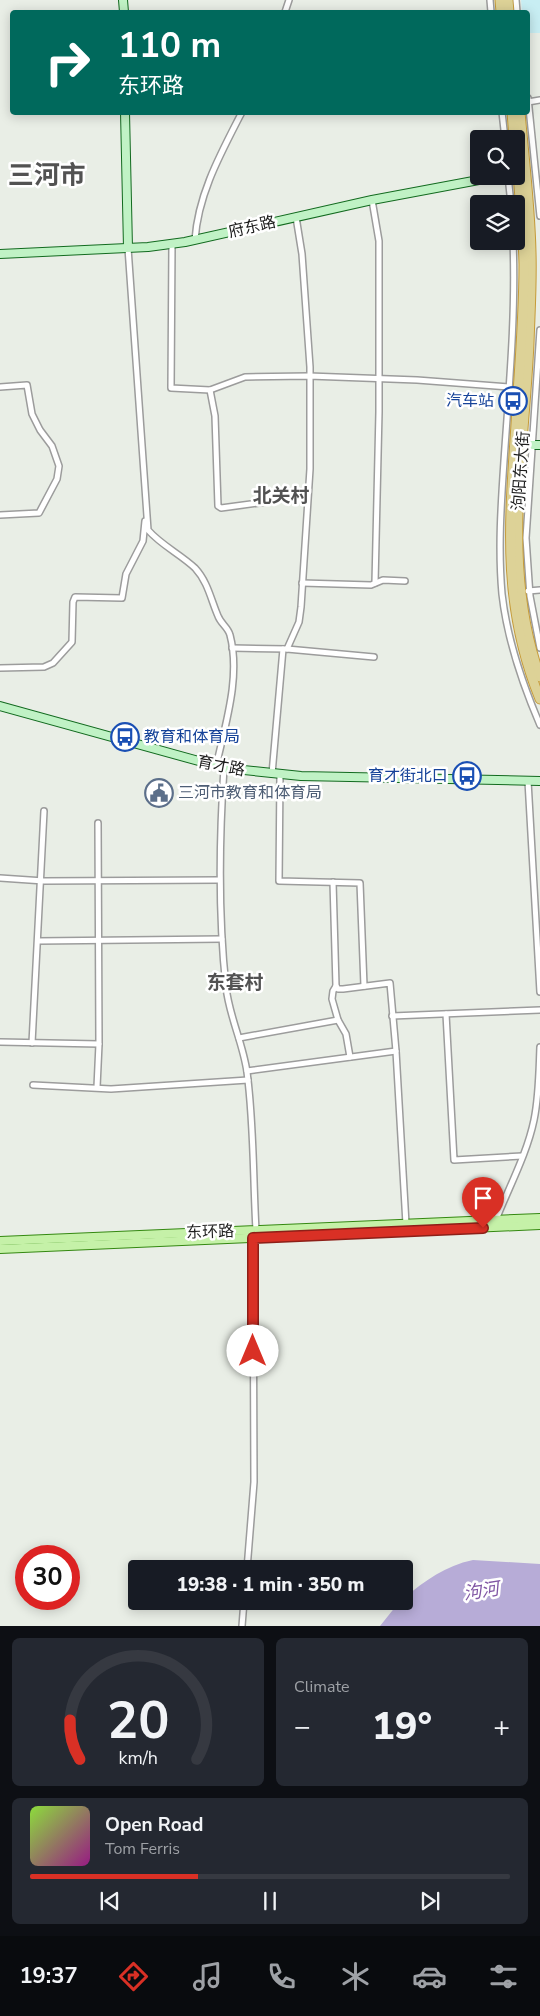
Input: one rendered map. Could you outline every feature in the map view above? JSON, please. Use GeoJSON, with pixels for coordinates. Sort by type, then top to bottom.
{"type":"FeatureCollection","features":[{"type":"Feature","properties":{"kind":"highway"},"geometry":{"type":"LineString","coordinates":[[512,115],[513,130]]}},
{"type":"Feature","properties":{"kind":"highway","name":"泃阳东大街"},"geometry":{"type":"LineString","coordinates":[[520,115],[520,130]]}},
{"type":"Feature","properties":{"kind":"highway","name":"泃阳东大街"},"geometry":{"type":"LineString","coordinates":[[518,185],[524,266],[527,445],[510,530],[512,593],[521,641],[540,699]]}},
{"type":"Feature","properties":{"kind":"highway","name":"泃阳东大街"},"geometry":{"type":"LineString","coordinates":[[523,185],[531,266],[527,445],[518,530],[529,639],[540,677]]}},
{"type":"Feature","properties":{"kind":"main road","name":"东环路"},"geometry":{"type":"LineString","coordinates":[[0,1249],[406,1224],[540,1218]]}},
{"type":"Feature","properties":{"kind":"main road","name":"东环路"},"geometry":{"type":"LineString","coordinates":[[0,1241],[540,1225]]}},
{"type":"Feature","properties":{"kind":"street"},"geometry":{"type":"LineString","coordinates":[[530,114],[537,155],[540,216]]}},
{"type":"Feature","properties":{"kind":"street"},"geometry":{"type":"LineString","coordinates":[[125,115],[128,248],[146,521],[148,530],[152,535],[195,568],[202,578],[209,590],[218,617],[230,632],[232,648],[232,690],[220,768],[219,880],[226,990],[247,1070],[252,1124],[254,1482],[248,1560]]}},
{"type":"Feature","properties":{"kind":"street"},"geometry":{"type":"LineString","coordinates":[[195,240],[196,224],[210,178],[241,115]]}},
{"type":"Feature","properties":{"kind":"street"},"geometry":{"type":"LineString","coordinates":[[502,115],[504,130]]}},
{"type":"Feature","properties":{"kind":"street","name":"府东路"},"geometry":{"type":"LineString","coordinates":[[0,254],[172,244],[372,200],[470,182]]}},
{"type":"Feature","properties":{"kind":"street"},"geometry":{"type":"LineString","coordinates":[[372,200],[379,241],[379,378],[375,584]]}},
{"type":"Feature","properties":{"kind":"street"},"geometry":{"type":"LineString","coordinates":[[296,217],[302,254],[310,376],[308,491],[299,622],[285,649],[276,775],[279,881],[360,883],[364,986]]}},
{"type":"Feature","properties":{"kind":"street"},"geometry":{"type":"LineString","coordinates":[[172,244],[171,388],[210,390],[244,377],[310,376],[379,378],[509,387]]}},
{"type":"Feature","properties":{"kind":"street"},"geometry":{"type":"LineString","coordinates":[[513,250],[513,302],[500,530],[502,594],[505,615],[518,667],[540,724]]}},
{"type":"Feature","properties":{"kind":"street"},"geometry":{"type":"LineString","coordinates":[[527,445],[540,330]]}},
{"type":"Feature","properties":{"kind":"street"},"geometry":{"type":"LineString","coordinates":[[0,387],[27,385],[32,414],[40,430],[54,450],[59,472],[39,513],[0,515]]}},
{"type":"Feature","properties":{"kind":"street"},"geometry":{"type":"LineString","coordinates":[[210,390],[215,416],[218,506],[221,508],[266,502],[283,493],[308,491]]}},
{"type":"Feature","properties":{"kind":"street"},"geometry":{"type":"LineString","coordinates":[[0,668],[44,667],[53,663],[72,642],[73,602],[75,597],[120,598],[124,596],[126,574],[142,541],[146,521]]}},
{"type":"Feature","properties":{"kind":"street"},"geometry":{"type":"LineString","coordinates":[[302,583],[375,584],[382,580],[405,581]]}},
{"type":"Feature","properties":{"kind":"street"},"geometry":{"type":"LineString","coordinates":[[540,590],[525,592],[540,648]]}},
{"type":"Feature","properties":{"kind":"street"},"geometry":{"type":"LineString","coordinates":[[232,648],[285,649],[374,657]]}},
{"type":"Feature","properties":{"kind":"street","name":"育才路"},"geometry":{"type":"LineString","coordinates":[[0,706],[220,768],[276,775],[540,781]]}},
{"type":"Feature","properties":{"kind":"street"},"geometry":{"type":"LineString","coordinates":[[528,781],[540,992]]}},
{"type":"Feature","properties":{"kind":"street"},"geometry":{"type":"LineString","coordinates":[[32,1043],[44,811]]}},
{"type":"Feature","properties":{"kind":"street"},"geometry":{"type":"LineString","coordinates":[[97,1087],[99,1044],[98,823]]}},
{"type":"Feature","properties":{"kind":"street"},"geometry":{"type":"LineString","coordinates":[[0,878],[40,880],[219,880]]}},
{"type":"Feature","properties":{"kind":"street"},"geometry":{"type":"LineString","coordinates":[[333,882],[336,986],[332,999],[338,1020],[346,1034],[350,1057]]}},
{"type":"Feature","properties":{"kind":"street"},"geometry":{"type":"LineString","coordinates":[[38,941],[222,939]]}},
{"type":"Feature","properties":{"kind":"street"},"geometry":{"type":"LineString","coordinates":[[336,986],[343,989],[390,983],[406,1224]]}},
{"type":"Feature","properties":{"kind":"street"},"geometry":{"type":"LineString","coordinates":[[392,1016],[540,1010]]}},
{"type":"Feature","properties":{"kind":"street"},"geometry":{"type":"LineString","coordinates":[[446,1014],[454,1160],[522,1156]]}},
{"type":"Feature","properties":{"kind":"street"},"geometry":{"type":"LineString","coordinates":[[238,1038],[338,1020]]}},
{"type":"Feature","properties":{"kind":"street"},"geometry":{"type":"LineString","coordinates":[[0,1042],[99,1044]]}},
{"type":"Feature","properties":{"kind":"street"},"geometry":{"type":"LineString","coordinates":[[496,1220],[534,1121],[540,1047]]}},
{"type":"Feature","properties":{"kind":"street"},"geometry":{"type":"LineString","coordinates":[[247,1070],[396,1051]]}},
{"type":"Feature","properties":{"kind":"street"},"geometry":{"type":"LineString","coordinates":[[33,1085],[111,1089],[248,1080]]}},
{"type":"Feature","properties":{"kind":"street"},"geometry":{"type":"LineString","coordinates":[[242,1626],[243,1610]]}},
{"type":"Feature","properties":{"kind":"shaded area"},"geometry":{"type":"Polygon","coordinates":[[[521,0],[540,0],[540,33],[530,33],[530,10],[522,10],[521,0]]]}},
{"type":"Feature","properties":{"kind":"water","name":"泃河"},"geometry":{"type":"Polygon","coordinates":[[[473,1560],[540,1564],[540,1626],[380,1626],[393,1610],[413,1610],[413,1591],[420,1585],[436,1574],[473,1560]]]}},
{"type":"Feature","properties":{"kind":"place","name":"汽车站"},"geometry":{"type":"Point","coordinates":[513,401]}},
{"type":"Feature","properties":{"kind":"place","name":"教育和体育局"},"geometry":{"type":"Point","coordinates":[125,737]}},
{"type":"Feature","properties":{"kind":"place","name":"育才街北口"},"geometry":{"type":"Point","coordinates":[467,776]}},
{"type":"Feature","properties":{"kind":"place","name":"三河市教育和体育局"},"geometry":{"type":"Point","coordinates":[159,793]}},
{"type":"Feature","properties":{"kind":"district","name":"三河市"},"geometry":{"type":"Point","coordinates":[47,175]}},
{"type":"Feature","properties":{"kind":"district","name":"北关村"},"geometry":{"type":"Point","coordinates":[281,496]}},
{"type":"Feature","properties":{"kind":"district","name":"东套村"},"geometry":{"type":"Point","coordinates":[235,983]}},
{"type":"Feature","properties":{"kind":"route"},"geometry":{"type":"LineString","coordinates":[[253,1351],[253,1238],[483,1228]]}}]}
